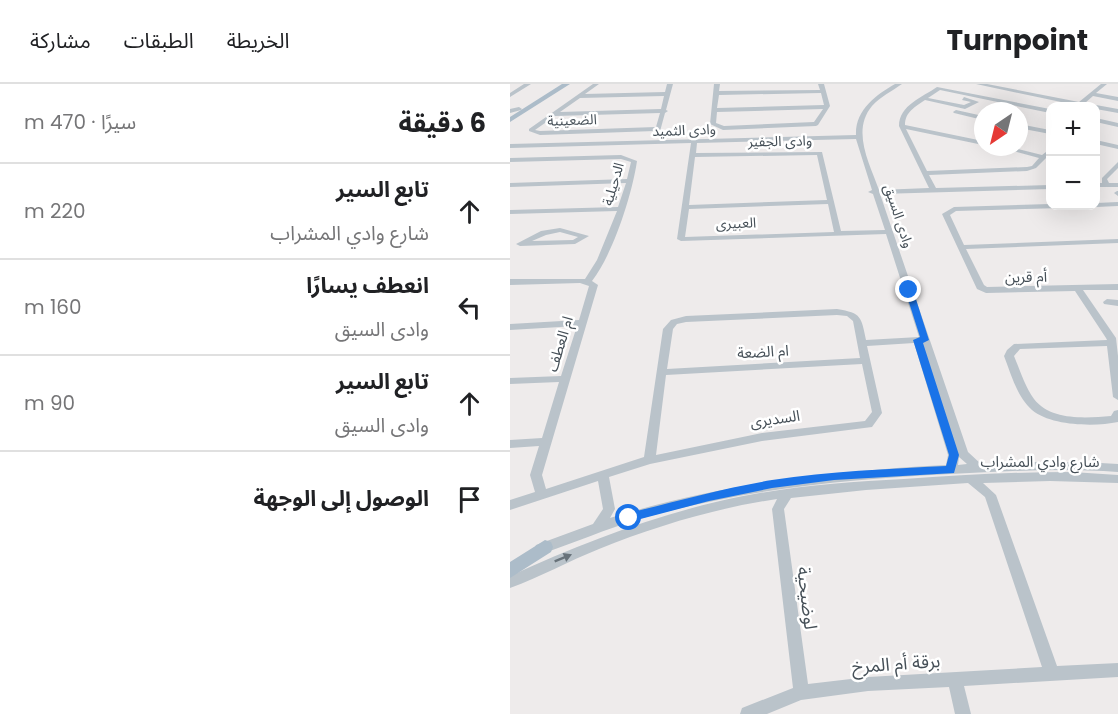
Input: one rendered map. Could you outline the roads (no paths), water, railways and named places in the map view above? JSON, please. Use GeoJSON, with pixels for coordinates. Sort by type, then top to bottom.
{"type":"FeatureCollection","features":[{"type":"Feature","properties":{"kind":"main road"},"geometry":{"type":"LineString","coordinates":[[510,113],[559,84]]}},
{"type":"Feature","properties":{"kind":"main road"},"geometry":{"type":"LineString","coordinates":[[510,120],[567,84]]}},
{"type":"Feature","properties":{"kind":"main road"},"geometry":{"type":"LineString","coordinates":[[510,571],[545,547]]}},
{"type":"Feature","properties":{"kind":"street"},"geometry":{"type":"LineString","coordinates":[[510,95],[528,84]]}},
{"type":"Feature","properties":{"kind":"street","name":"الضعينية"},"geometry":{"type":"LineString","coordinates":[[596,84],[531,130],[540,133],[659,129]]}},
{"type":"Feature","properties":{"kind":"street"},"geometry":{"type":"LineString","coordinates":[[654,143],[665,111],[670,84]]}},
{"type":"Feature","properties":{"kind":"street"},"geometry":{"type":"LineString","coordinates":[[716,93],[822,87],[826,107],[816,124],[717,127],[713,124],[714,110],[717,84]]}},
{"type":"Feature","properties":{"kind":"street"},"geometry":{"type":"LineString","coordinates":[[857,137],[860,122],[866,110],[875,100],[897,84]]}},
{"type":"Feature","properties":{"kind":"street"},"geometry":{"type":"LineString","coordinates":[[979,84],[1070,102]]}},
{"type":"Feature","properties":{"kind":"street"},"geometry":{"type":"LineString","coordinates":[[1082,102],[1104,84]]}},
{"type":"Feature","properties":{"kind":"street"},"geometry":{"type":"LineString","coordinates":[[934,191],[903,128],[902,120],[907,110],[915,103],[941,88],[1046,110]]}},
{"type":"Feature","properties":{"kind":"street"},"geometry":{"type":"LineString","coordinates":[[922,98],[965,107],[976,102],[931,92]]}},
{"type":"Feature","properties":{"kind":"street"},"geometry":{"type":"LineString","coordinates":[[579,96],[668,94]]}},
{"type":"Feature","properties":{"kind":"street"},"geometry":{"type":"LineString","coordinates":[[1092,94],[1118,99]]}},
{"type":"Feature","properties":{"kind":"street"},"geometry":{"type":"LineString","coordinates":[[915,103],[974,116]]}},
{"type":"Feature","properties":{"kind":"street"},"geometry":{"type":"LineString","coordinates":[[714,110],[826,107]]}},
{"type":"Feature","properties":{"kind":"street"},"geometry":{"type":"LineString","coordinates":[[1032,113],[1039,108]]}},
{"type":"Feature","properties":{"kind":"street"},"geometry":{"type":"LineString","coordinates":[[1100,108],[1118,111]]}},
{"type":"Feature","properties":{"kind":"street"},"geometry":{"type":"LineString","coordinates":[[1100,117],[1110,110]]}},
{"type":"Feature","properties":{"kind":"street"},"geometry":{"type":"LineString","coordinates":[[553,114],[665,111]]}},
{"type":"Feature","properties":{"kind":"street"},"geometry":{"type":"LineString","coordinates":[[1100,121],[1118,124]]}},
{"type":"Feature","properties":{"kind":"street"},"geometry":{"type":"LineString","coordinates":[[768,126],[769,140]]}},
{"type":"Feature","properties":{"kind":"street"},"geometry":{"type":"LineString","coordinates":[[1028,126],[1046,131]]}},
{"type":"Feature","properties":{"kind":"street"},"geometry":{"type":"LineString","coordinates":[[903,128],[922,129],[974,141]]}},
{"type":"Feature","properties":{"kind":"street","name":"وادى الثميد"},"geometry":{"type":"LineString","coordinates":[[510,146],[857,137]]}},
{"type":"Feature","properties":{"kind":"street","name":"وادى السيق"},"geometry":{"type":"LineString","coordinates":[[857,137],[921,340],[954,455],[951,470]]}},
{"type":"Feature","properties":{"kind":"street","name":"العبيرى"},"geometry":{"type":"LineString","coordinates":[[694,142],[681,239],[887,232]]}},
{"type":"Feature","properties":{"kind":"street"},"geometry":{"type":"LineString","coordinates":[[1100,143],[1118,147]]}},
{"type":"Feature","properties":{"kind":"street"},"geometry":{"type":"LineString","coordinates":[[562,158],[568,145]]}},
{"type":"Feature","properties":{"kind":"street","name":"وادى الجفير"},"geometry":{"type":"LineString","coordinates":[[694,155],[820,153],[838,233]]}},
{"type":"Feature","properties":{"kind":"street"},"geometry":{"type":"LineString","coordinates":[[1028,153],[1043,157]]}},
{"type":"Feature","properties":{"kind":"street"},"geometry":{"type":"LineString","coordinates":[[925,173],[1034,167],[1046,154]]}},
{"type":"Feature","properties":{"kind":"street","name":"الدحيلية"},"geometry":{"type":"LineString","coordinates":[[510,160],[629,158],[635,162],[621,209],[597,272],[588,280]]}},
{"type":"Feature","properties":{"kind":"street"},"geometry":{"type":"LineString","coordinates":[[1106,185],[1104,179],[1118,164]]}},
{"type":"Feature","properties":{"kind":"street"},"geometry":{"type":"LineString","coordinates":[[510,185],[629,181]]}},
{"type":"Feature","properties":{"kind":"street"},"geometry":{"type":"LineString","coordinates":[[1100,185],[1118,190]]}},
{"type":"Feature","properties":{"kind":"street"},"geometry":{"type":"LineString","coordinates":[[874,192],[1046,187]]}},
{"type":"Feature","properties":{"kind":"street"},"geometry":{"type":"LineString","coordinates":[[1007,189],[1020,206]]}},
{"type":"Feature","properties":{"kind":"street"},"geometry":{"type":"LineString","coordinates":[[685,207],[832,202]]}},
{"type":"Feature","properties":{"kind":"street"},"geometry":{"type":"LineString","coordinates":[[1100,205],[1118,204]]}},
{"type":"Feature","properties":{"kind":"street","name":"أم قرين"},"geometry":{"type":"LineString","coordinates":[[1046,206],[948,211],[946,214],[980,287],[986,290],[1114,288]]}},
{"type":"Feature","properties":{"kind":"street"},"geometry":{"type":"LineString","coordinates":[[510,212],[621,209]]}},
{"type":"Feature","properties":{"kind":"street"},"geometry":{"type":"LineString","coordinates":[[560,230],[567,210]]}},
{"type":"Feature","properties":{"kind":"street"},"geometry":{"type":"LineString","coordinates":[[510,244],[520,244],[575,242],[585,236],[560,230],[544,233],[520,244]]}},
{"type":"Feature","properties":{"kind":"street"},"geometry":{"type":"LineString","coordinates":[[961,247],[1118,241]]}},
{"type":"Feature","properties":{"kind":"street"},"geometry":{"type":"LineString","coordinates":[[510,282],[588,280]]}},
{"type":"Feature","properties":{"kind":"street","name":"ام العطف"},"geometry":{"type":"LineString","coordinates":[[541,494],[536,475],[594,286],[588,280]]}},
{"type":"Feature","properties":{"kind":"street"},"geometry":{"type":"LineString","coordinates":[[1107,302],[1118,301],[1114,288]]}},
{"type":"Feature","properties":{"kind":"street"},"geometry":{"type":"LineString","coordinates":[[1078,289],[1107,328],[1116,360],[1118,397]]}},
{"type":"Feature","properties":{"kind":"street","name":"السديرى"},"geometry":{"type":"LineString","coordinates":[[510,505],[649,460],[762,437],[868,424],[877,413],[857,320],[844,312],[677,321],[668,328],[661,372]]}},
{"type":"Feature","properties":{"kind":"street"},"geometry":{"type":"LineString","coordinates":[[510,327],[582,323]]}},
{"type":"Feature","properties":{"kind":"street"},"geometry":{"type":"LineString","coordinates":[[1107,328],[1118,330]]}},
{"type":"Feature","properties":{"kind":"street"},"geometry":{"type":"LineString","coordinates":[[861,343],[921,340]]}},
{"type":"Feature","properties":{"kind":"street","name":"وادى السيق"},"geometry":{"type":"LineString","coordinates":[[921,340],[964,457],[974,473]]}},
{"type":"Feature","properties":{"kind":"street"},"geometry":{"type":"LineString","coordinates":[[1112,343],[1017,346],[1009,356],[1029,402],[1038,410],[1052,416],[1095,421],[1114,419],[1118,414]]}},
{"type":"Feature","properties":{"kind":"street","name":"ام الضعة"},"geometry":{"type":"LineString","coordinates":[[661,372],[866,361]]}},
{"type":"Feature","properties":{"kind":"street"},"geometry":{"type":"LineString","coordinates":[[649,460],[661,372]]}},
{"type":"Feature","properties":{"kind":"street"},"geometry":{"type":"LineString","coordinates":[[510,381],[566,379]]}},
{"type":"Feature","properties":{"kind":"street"},"geometry":{"type":"LineString","coordinates":[[510,444],[547,442]]}},
{"type":"Feature","properties":{"kind":"street","name":"شارع وادي المشراب"},"geometry":{"type":"LineString","coordinates":[[510,582],[585,549],[645,528],[764,497],[1057,465],[1118,468]]}},
{"type":"Feature","properties":{"kind":"street","name":"شارع وادي المشراب"},"geometry":{"type":"LineString","coordinates":[[510,562],[598,527],[709,496],[772,484],[834,476],[951,470],[999,477],[1059,475],[1118,478]]}},
{"type":"Feature","properties":{"kind":"street"},"geometry":{"type":"LineString","coordinates":[[974,473],[990,495],[1052,674]]}},
{"type":"Feature","properties":{"kind":"street"},"geometry":{"type":"LineString","coordinates":[[598,527],[609,508],[603,474]]}},
{"type":"Feature","properties":{"kind":"street"},"geometry":{"type":"LineString","coordinates":[[990,495],[992,485],[999,477]]}},
{"type":"Feature","properties":{"kind":"street"},"geometry":{"type":"LineString","coordinates":[[764,497],[778,509],[787,493]]}},
{"type":"Feature","properties":{"kind":"street"},"geometry":{"type":"LineString","coordinates":[[609,508],[629,518]]}},
{"type":"Feature","properties":{"kind":"street","name":"لوضيحية"},"geometry":{"type":"LineString","coordinates":[[778,509],[801,692]]}},
{"type":"Feature","properties":{"kind":"street","name":"برقة أم المرخ"},"geometry":{"type":"LineString","coordinates":[[747,714],[801,692],[955,679],[1118,670]]}},
{"type":"Feature","properties":{"kind":"street"},"geometry":{"type":"LineString","coordinates":[[955,679],[963,714]]}}]}
